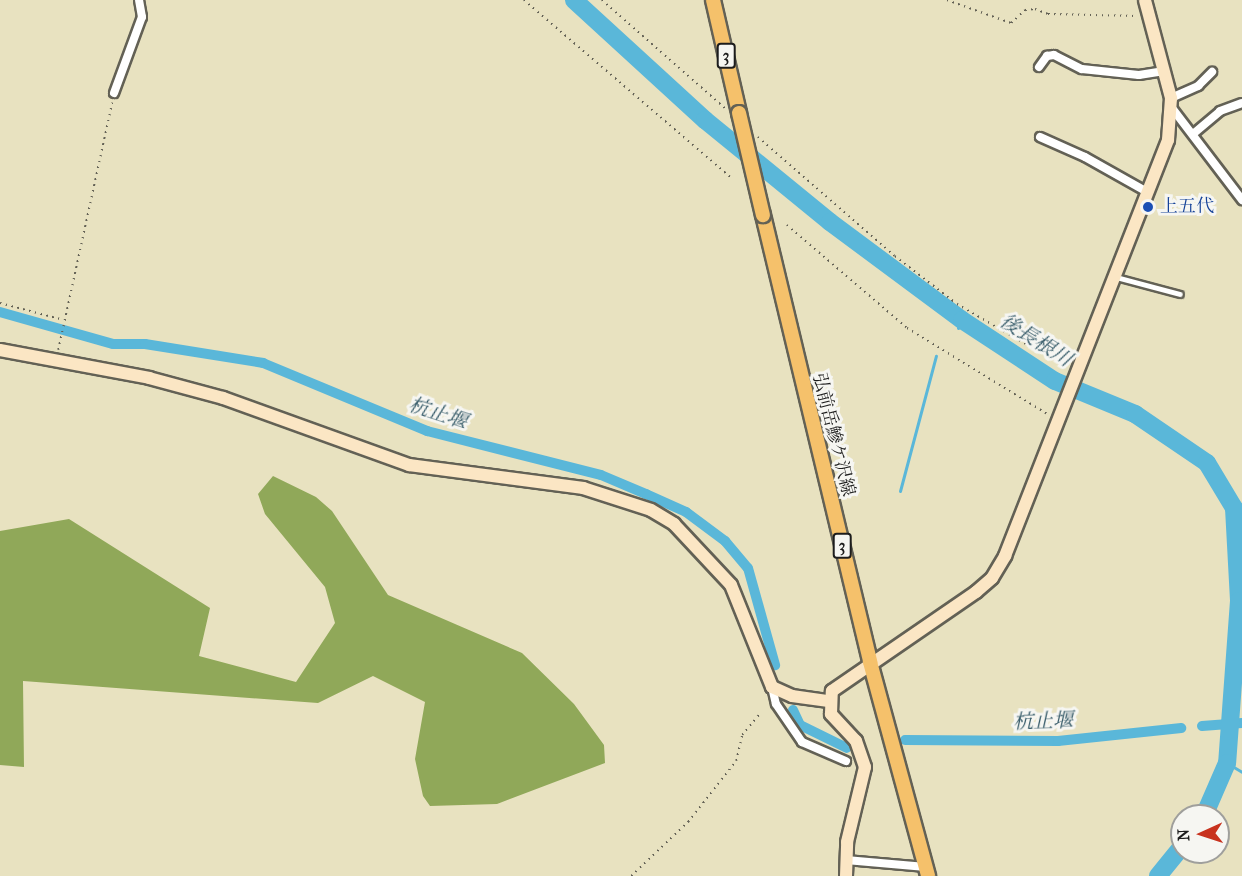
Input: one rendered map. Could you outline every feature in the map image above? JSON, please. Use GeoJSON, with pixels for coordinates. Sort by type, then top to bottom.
{"type":"FeatureCollection","features":[{"type":"Feature","properties":{"kind":"main road","name":"弘前岳鰺ケ沢線"},"geometry":{"type":"LineString","coordinates":[[713,0],[733,111],[763,215],[870,662],[927,872]]}},
{"type":"Feature","properties":{"kind":"street"},"geometry":{"type":"LineString","coordinates":[[114,93],[142,17],[139,0]]}},
{"type":"Feature","properties":{"kind":"street"},"geometry":{"type":"LineString","coordinates":[[1145,0],[1172,103],[1242,200]]}},
{"type":"Feature","properties":{"kind":"street"},"geometry":{"type":"LineString","coordinates":[[1038,67],[1047,56],[1054,55],[1082,69],[1139,75],[1163,71]]}},
{"type":"Feature","properties":{"kind":"street"},"geometry":{"type":"LineString","coordinates":[[846,876],[846,860],[866,767],[856,741],[831,714],[829,701],[832,691],[992,578],[1005,556],[1149,193],[1167,140],[1172,103],[1198,86],[1212,72]]}},
{"type":"Feature","properties":{"kind":"street"},"geometry":{"type":"LineString","coordinates":[[1193,134],[1220,111],[1242,103]]}},
{"type":"Feature","properties":{"kind":"street"},"geometry":{"type":"LineString","coordinates":[[1040,137],[1085,157],[1149,193]]}},
{"type":"Feature","properties":{"kind":"street"},"geometry":{"type":"LineString","coordinates":[[0,350],[149,378],[223,398],[409,465],[583,488],[651,510],[674,524],[731,585],[772,687],[776,704],[802,742],[846,761]]}},
{"type":"Feature","properties":{"kind":"street"},"geometry":{"type":"LineString","coordinates":[[772,687],[792,696],[829,701]]}},
{"type":"Feature","properties":{"kind":"street"},"geometry":{"type":"LineString","coordinates":[[846,860],[927,872]]}},
{"type":"Feature","properties":{"kind":"lane"},"geometry":{"type":"LineString","coordinates":[[1116,277],[1180,294]]}},
{"type":"Feature","properties":{"kind":"path"},"geometry":{"type":"LineString","coordinates":[[524,0],[733,179]]}},
{"type":"Feature","properties":{"kind":"path"},"geometry":{"type":"LineString","coordinates":[[602,0],[733,111]]}},
{"type":"Feature","properties":{"kind":"path"},"geometry":{"type":"LineString","coordinates":[[947,0],[1011,23],[1025,10],[1035,9],[1060,15],[1149,16]]}},
{"type":"Feature","properties":{"kind":"path"},"geometry":{"type":"LineString","coordinates":[[57,352],[114,93]]}},
{"type":"Feature","properties":{"kind":"path"},"geometry":{"type":"LineString","coordinates":[[753,132],[895,256],[957,304],[1031,347],[1082,361]]}},
{"type":"Feature","properties":{"kind":"path"},"geometry":{"type":"LineString","coordinates":[[787,225],[907,328],[1058,420]]}},
{"type":"Feature","properties":{"kind":"path"},"geometry":{"type":"LineString","coordinates":[[0,303],[65,320]]}},
{"type":"Feature","properties":{"kind":"path"},"geometry":{"type":"LineString","coordinates":[[631,876],[688,822],[736,761],[742,735],[759,715]]}},
{"type":"Feature","properties":{"kind":"green space"},"geometry":{"type":"Polygon","coordinates":[[[273,476],[316,497],[332,511],[388,595],[522,653],[574,704],[604,745],[605,763],[497,804],[430,806],[423,796],[415,759],[425,702],[373,676],[318,703],[23,681],[24,767],[0,765],[0,531],[69,519],[210,608],[199,656],[296,682],[335,623],[325,587],[265,514],[258,494],[273,476]]]}},
{"type":"Feature","properties":{"kind":"waterway","name":"後長根川"},"geometry":{"type":"LineString","coordinates":[[574,0],[705,120],[830,222],[962,320],[1055,381],[1135,414],[1207,463],[1234,508],[1239,601],[1227,763],[1209,804]]}},
{"type":"Feature","properties":{"kind":"waterway","name":"杭止堰"},"geometry":{"type":"LineString","coordinates":[[0,312],[113,344],[145,344],[263,363],[427,431],[601,475],[686,512],[725,541],[748,568],[775,665]]}},
{"type":"Feature","properties":{"kind":"waterway"},"geometry":{"type":"LineString","coordinates":[[958,328],[962,320]]}},
{"type":"Feature","properties":{"kind":"waterway"},"geometry":{"type":"LineString","coordinates":[[900,491],[936,356]]}},
{"type":"Feature","properties":{"kind":"waterway","name":"杭止堰"},"geometry":{"type":"LineString","coordinates":[[793,710],[800,725],[847,748]]}},
{"type":"Feature","properties":{"kind":"waterway","name":"杭止堰"},"geometry":{"type":"LineString","coordinates":[[1202,726],[1242,723]]}},
{"type":"Feature","properties":{"kind":"waterway","name":"杭止堰"},"geometry":{"type":"LineString","coordinates":[[905,740],[1058,741],[1181,728]]}},
{"type":"Feature","properties":{"kind":"waterway"},"geometry":{"type":"LineString","coordinates":[[1227,763],[1242,772]]}},
{"type":"Feature","properties":{"kind":"waterway","name":"後長根川"},"geometry":{"type":"LineString","coordinates":[[1158,876],[1170,861]]}},
{"type":"Feature","properties":{"kind":"place","name":"上五代"},"geometry":{"type":"Point","coordinates":[1148,207]}}]}
